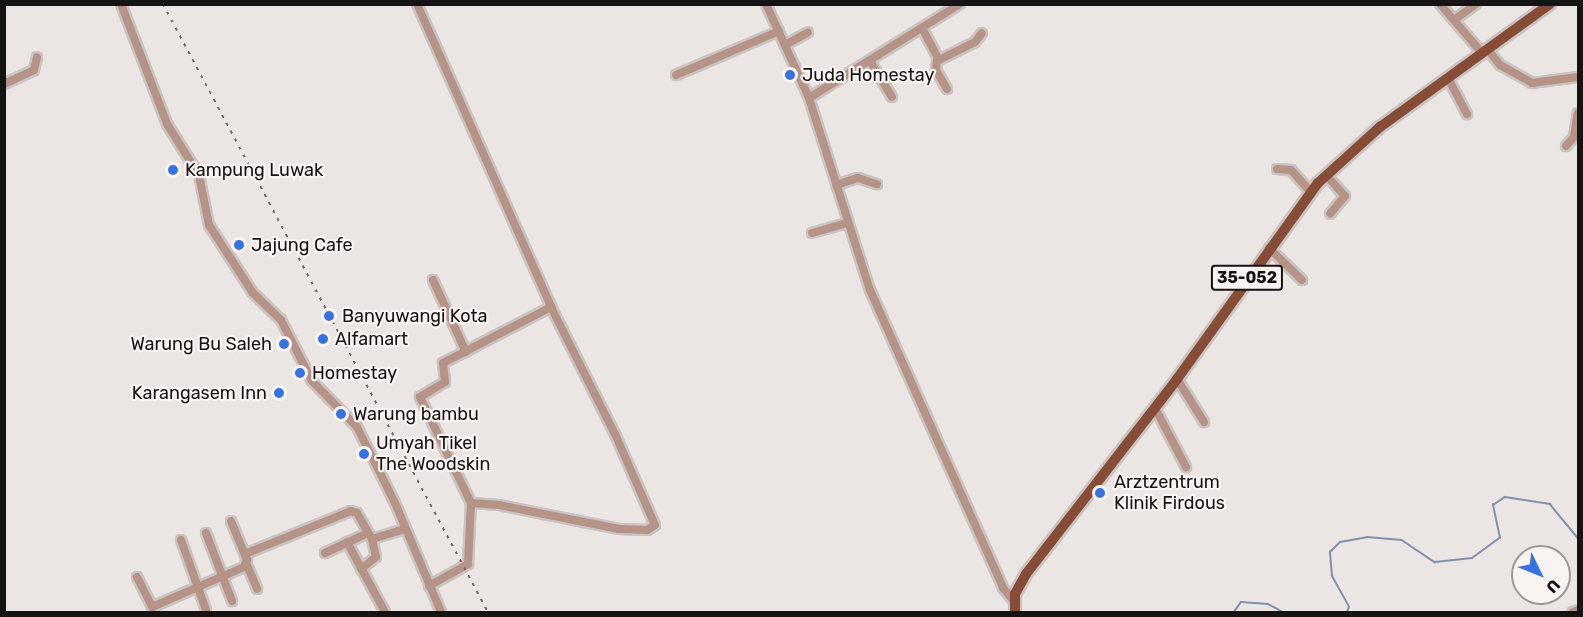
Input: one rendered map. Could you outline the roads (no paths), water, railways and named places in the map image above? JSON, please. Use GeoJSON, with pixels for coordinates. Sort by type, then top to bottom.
{"type":"FeatureCollection","features":[{"type":"Feature","properties":{"kind":"main road","name":"35-052"},"geometry":{"type":"LineString","coordinates":[[1014,607],[1026,574],[1178,379],[1269,248],[1326,175],[1361,142],[1547,5]]}},
{"type":"Feature","properties":{"kind":"street"},"geometry":{"type":"LineString","coordinates":[[121,4],[167,124],[199,175],[209,225],[256,296],[281,320],[312,381],[357,427],[441,612]]}},
{"type":"Feature","properties":{"kind":"street"},"geometry":{"type":"LineString","coordinates":[[417,4],[551,307],[615,434],[655,525],[647,530],[619,529],[557,520],[499,505],[471,503]]}},
{"type":"Feature","properties":{"kind":"street"},"geometry":{"type":"LineString","coordinates":[[766,4],[809,98],[847,223],[897,351],[1003,588],[1014,607]]}},
{"type":"Feature","properties":{"kind":"street"},"geometry":{"type":"LineString","coordinates":[[809,98],[960,4]]}},
{"type":"Feature","properties":{"kind":"street"},"geometry":{"type":"LineString","coordinates":[[1440,4],[1503,68],[1532,83],[1578,77]]}},
{"type":"Feature","properties":{"kind":"street"},"geometry":{"type":"LineString","coordinates":[[1454,20],[1476,4]]}},
{"type":"Feature","properties":{"kind":"street"},"geometry":{"type":"LineString","coordinates":[[922,28],[937,60],[936,70],[947,89]]}},
{"type":"Feature","properties":{"kind":"street"},"geometry":{"type":"LineString","coordinates":[[676,75],[779,31]]}},
{"type":"Feature","properties":{"kind":"street"},"geometry":{"type":"LineString","coordinates":[[785,45],[808,32]]}},
{"type":"Feature","properties":{"kind":"street"},"geometry":{"type":"LineString","coordinates":[[937,60],[975,42],[982,33]]}},
{"type":"Feature","properties":{"kind":"street"},"geometry":{"type":"LineString","coordinates":[[4,84],[34,70],[37,57]]}},
{"type":"Feature","properties":{"kind":"street"},"geometry":{"type":"LineString","coordinates":[[870,61],[892,97]]}},
{"type":"Feature","properties":{"kind":"street"},"geometry":{"type":"LineString","coordinates":[[1448,78],[1467,114]]}},
{"type":"Feature","properties":{"kind":"street"},"geometry":{"type":"LineString","coordinates":[[1578,113],[1574,137],[1566,146],[1578,142]]}},
{"type":"Feature","properties":{"kind":"street"},"geometry":{"type":"LineString","coordinates":[[1277,169],[1291,170],[1311,192]]}},
{"type":"Feature","properties":{"kind":"street"},"geometry":{"type":"LineString","coordinates":[[1326,175],[1344,196],[1330,214]]}},
{"type":"Feature","properties":{"kind":"street"},"geometry":{"type":"LineString","coordinates":[[836,185],[858,178],[877,184]]}},
{"type":"Feature","properties":{"kind":"street"},"geometry":{"type":"LineString","coordinates":[[812,233],[847,223]]}},
{"type":"Feature","properties":{"kind":"street"},"geometry":{"type":"LineString","coordinates":[[1269,248],[1302,280]]}},
{"type":"Feature","properties":{"kind":"street"},"geometry":{"type":"LineString","coordinates":[[433,280],[466,352]]}},
{"type":"Feature","properties":{"kind":"street"},"geometry":{"type":"LineString","coordinates":[[429,586],[468,564],[471,503],[468,492],[420,398],[446,381],[443,363],[551,307]]}},
{"type":"Feature","properties":{"kind":"street"},"geometry":{"type":"LineString","coordinates":[[1178,379],[1204,422]]}},
{"type":"Feature","properties":{"kind":"street"},"geometry":{"type":"LineString","coordinates":[[1155,408],[1186,467]]}},
{"type":"Feature","properties":{"kind":"street"},"geometry":{"type":"LineString","coordinates":[[245,554],[351,511],[357,513],[370,536],[376,557],[362,569]]}},
{"type":"Feature","properties":{"kind":"street"},"geometry":{"type":"LineString","coordinates":[[231,521],[257,590]]}},
{"type":"Feature","properties":{"kind":"street"},"geometry":{"type":"LineString","coordinates":[[325,553],[347,542],[405,529]]}},
{"type":"Feature","properties":{"kind":"street"},"geometry":{"type":"LineString","coordinates":[[206,533],[232,601]]}},
{"type":"Feature","properties":{"kind":"street"},"geometry":{"type":"LineString","coordinates":[[181,540],[206,610]]}},
{"type":"Feature","properties":{"kind":"street"},"geometry":{"type":"LineString","coordinates":[[347,542],[385,612]]}},
{"type":"Feature","properties":{"kind":"street"},"geometry":{"type":"LineString","coordinates":[[137,578],[150,607],[247,565]]}},
{"type":"Feature","properties":{"kind":"street"},"geometry":{"type":"LineString","coordinates":[[1573,612],[1578,610]]}},
{"type":"Feature","properties":{"kind":"waterway"},"geometry":{"type":"LineString","coordinates":[[1347,612],[1349,607],[1332,576],[1330,552],[1340,542],[1367,537],[1402,540],[1435,562],[1472,558],[1500,538],[1493,505],[1505,497],[1550,504],[1578,538]]}},
{"type":"Feature","properties":{"kind":"waterway"},"geometry":{"type":"LineString","coordinates":[[1234,612],[1241,602],[1268,604],[1283,612]]}},
{"type":"Feature","properties":{"kind":"railway"},"geometry":{"type":"LineString","coordinates":[[163,4],[488,612]]}},
{"type":"Feature","properties":{"kind":"place","name":"Juda Homestay"},"geometry":{"type":"Point","coordinates":[790,75]}},
{"type":"Feature","properties":{"kind":"place","name":"Kampung Luwak"},"geometry":{"type":"Point","coordinates":[173,170]}},
{"type":"Feature","properties":{"kind":"place","name":"Jajung Cafe"},"geometry":{"type":"Point","coordinates":[239,245]}},
{"type":"Feature","properties":{"kind":"place","name":"Banyuwangi Kota"},"geometry":{"type":"Point","coordinates":[329,316]}},
{"type":"Feature","properties":{"kind":"place","name":"Alfamart"},"geometry":{"type":"Point","coordinates":[323,339]}},
{"type":"Feature","properties":{"kind":"place","name":"Warung Bu Saleh"},"geometry":{"type":"Point","coordinates":[284,344]}},
{"type":"Feature","properties":{"kind":"place","name":"Homestay"},"geometry":{"type":"Point","coordinates":[300,373]}},
{"type":"Feature","properties":{"kind":"place","name":"Karangasem Inn"},"geometry":{"type":"Point","coordinates":[279,393]}},
{"type":"Feature","properties":{"kind":"place","name":"Warung bambu"},"geometry":{"type":"Point","coordinates":[341,414]}},
{"type":"Feature","properties":{"kind":"place","name":"Umyah Tikel The Woodskin"},"geometry":{"type":"Point","coordinates":[364,454]}},
{"type":"Feature","properties":{"kind":"place","name":"Arztzentrum Klinik Firdous"},"geometry":{"type":"Point","coordinates":[1100,493]}}]}
